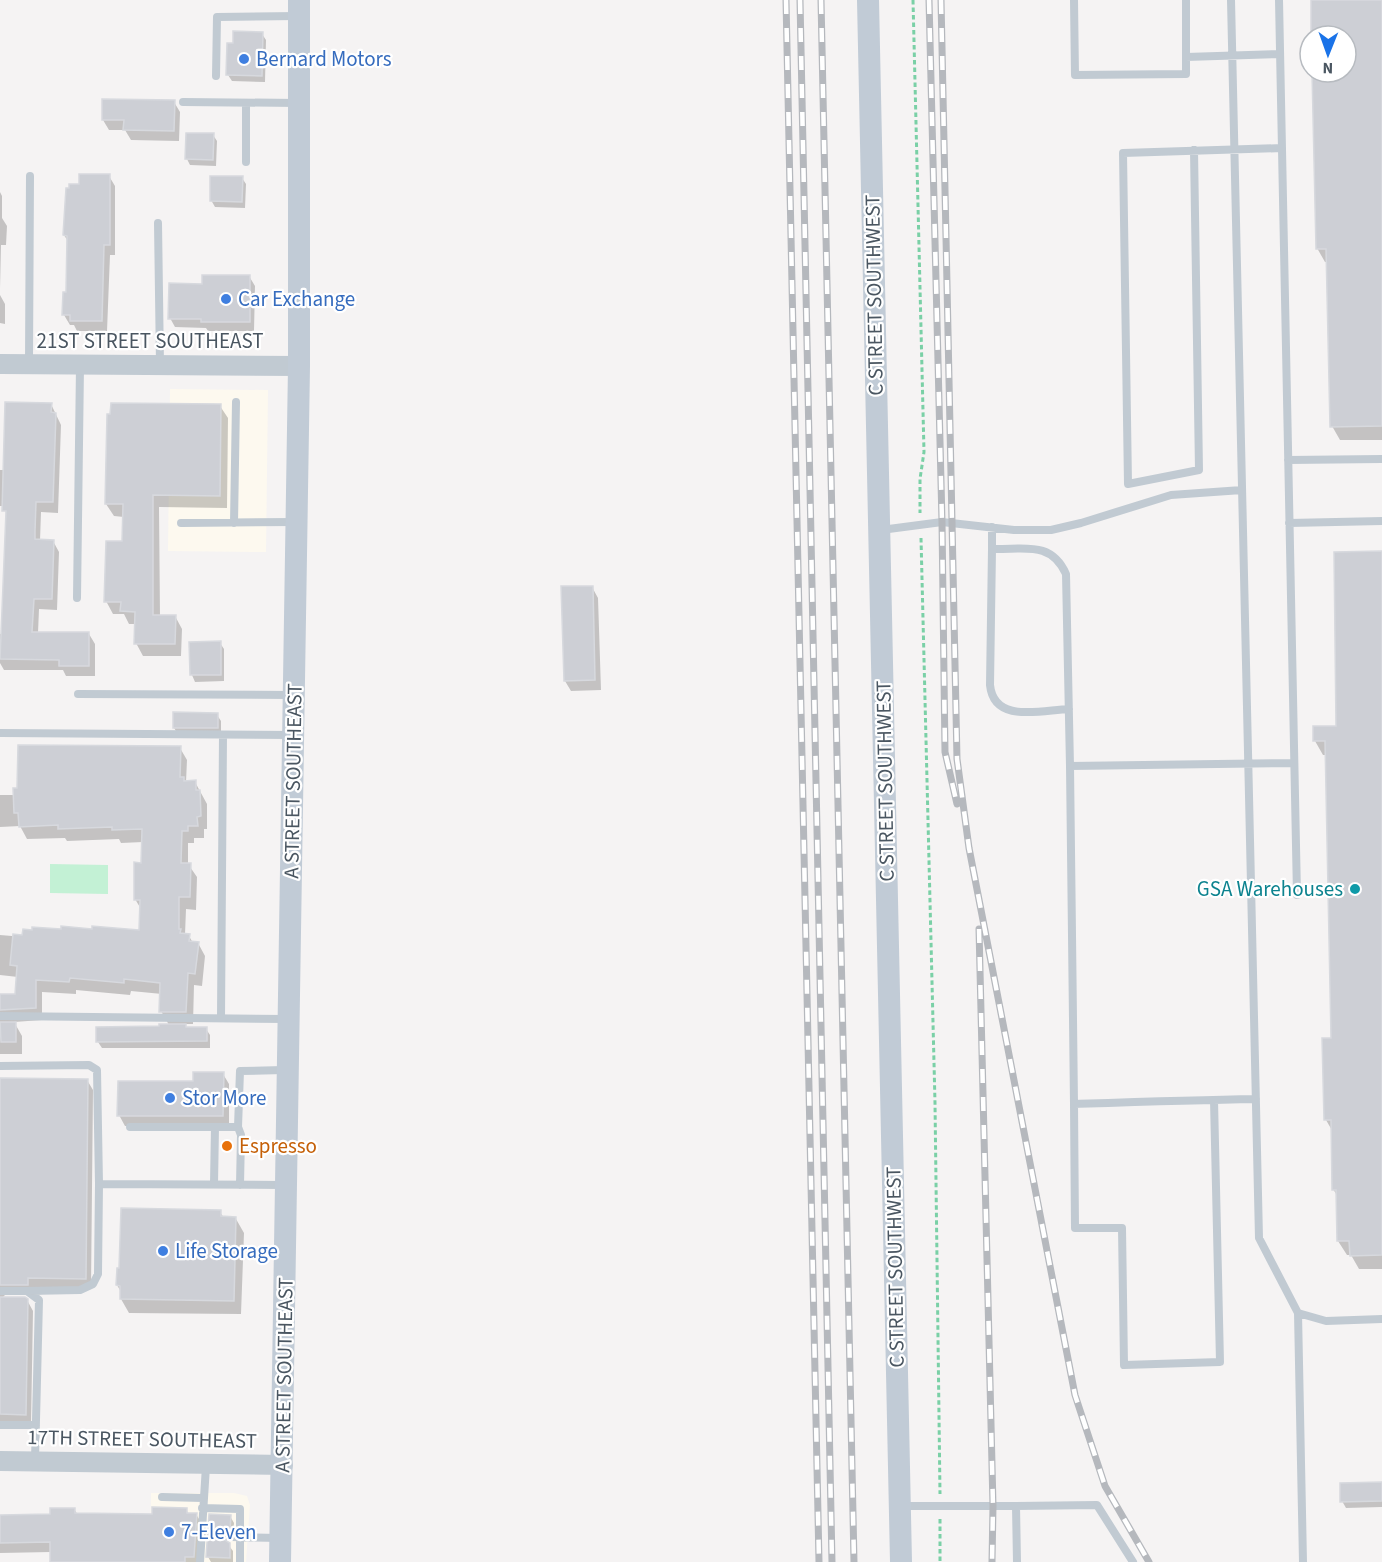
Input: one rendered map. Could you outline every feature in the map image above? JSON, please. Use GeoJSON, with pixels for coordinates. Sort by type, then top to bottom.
{"type":"FeatureCollection","features":[{"type":"Feature","properties":{"kind":"main road","name":"C STREET SOUTHWEST"},"geometry":{"type":"LineString","coordinates":[[868,0],[901,1562]]}},
{"type":"Feature","properties":{"kind":"main road","name":"A STREET SOUTHEAST"},"geometry":{"type":"LineString","coordinates":[[280,1562],[299,366],[299,8]]}},
{"type":"Feature","properties":{"kind":"street","name":"21ST STREET SOUTHEAST"},"geometry":{"type":"LineString","coordinates":[[0,364],[299,366]]}},
{"type":"Feature","properties":{"kind":"street","name":"17TH STREET SOUTHEAST"},"geometry":{"type":"LineString","coordinates":[[0,1461],[283,1465]]}},
{"type":"Feature","properties":{"kind":"lane"},"geometry":{"type":"LineString","coordinates":[[1074,0],[1075,75],[1186,75],[1186,0]]}},
{"type":"Feature","properties":{"kind":"lane"},"geometry":{"type":"LineString","coordinates":[[1231,0],[1259,1238],[1298,1313],[1303,1562]]}},
{"type":"Feature","properties":{"kind":"lane"},"geometry":{"type":"LineString","coordinates":[[1279,0],[1297,895]]}},
{"type":"Feature","properties":{"kind":"lane"},"geometry":{"type":"LineString","coordinates":[[216,76],[217,17],[299,8]]}},
{"type":"Feature","properties":{"kind":"lane"},"geometry":{"type":"LineString","coordinates":[[1186,57],[1280,54]]}},
{"type":"Feature","properties":{"kind":"lane"},"geometry":{"type":"LineString","coordinates":[[183,102],[299,103]]}},
{"type":"Feature","properties":{"kind":"lane"},"geometry":{"type":"LineString","coordinates":[[246,103],[246,162]]}},
{"type":"Feature","properties":{"kind":"lane"},"geometry":{"type":"LineString","coordinates":[[1194,150],[1199,470],[1128,484],[1123,153],[1194,150],[1282,148]]}},
{"type":"Feature","properties":{"kind":"lane"},"geometry":{"type":"LineString","coordinates":[[29,364],[30,176]]}},
{"type":"Feature","properties":{"kind":"lane"},"geometry":{"type":"LineString","coordinates":[[158,223],[160,365]]}},
{"type":"Feature","properties":{"kind":"lane"},"geometry":{"type":"LineString","coordinates":[[77,598],[80,364]]}},
{"type":"Feature","properties":{"kind":"lane"},"geometry":{"type":"LineString","coordinates":[[234,523],[236,402]]}},
{"type":"Feature","properties":{"kind":"lane"},"geometry":{"type":"LineString","coordinates":[[1288,460],[1382,459]]}},
{"type":"Feature","properties":{"kind":"lane"},"geometry":{"type":"LineString","coordinates":[[879,530],[942,522],[1014,530],[1051,530],[1171,495],[1242,490]]}},
{"type":"Feature","properties":{"kind":"lane"},"geometry":{"type":"LineString","coordinates":[[1289,523],[1382,521]]}},
{"type":"Feature","properties":{"kind":"lane"},"geometry":{"type":"LineString","coordinates":[[181,523],[296,522]]}},
{"type":"Feature","properties":{"kind":"lane"},"geometry":{"type":"LineString","coordinates":[[992,527],[990,684],[994,701],[1001,707],[1017,712],[1069,709]]}},
{"type":"Feature","properties":{"kind":"lane"},"geometry":{"type":"LineString","coordinates":[[992,549],[1044,550],[1062,564],[1068,585],[1075,1228],[1122,1228],[1124,1365],[1220,1362],[1214,1100]]}},
{"type":"Feature","properties":{"kind":"lane"},"geometry":{"type":"LineString","coordinates":[[78,694],[294,695]]}},
{"type":"Feature","properties":{"kind":"lane"},"geometry":{"type":"LineString","coordinates":[[0,733],[294,735]]}},
{"type":"Feature","properties":{"kind":"lane"},"geometry":{"type":"LineString","coordinates":[[220,1018],[223,735]]}},
{"type":"Feature","properties":{"kind":"lane"},"geometry":{"type":"LineString","coordinates":[[1070,766],[1294,763]]}},
{"type":"Feature","properties":{"kind":"lane"},"geometry":{"type":"LineString","coordinates":[[0,1016],[289,1019]]}},
{"type":"Feature","properties":{"kind":"lane"},"geometry":{"type":"LineString","coordinates":[[0,1066],[88,1065],[97,1070],[99,1184],[98,1274],[93,1284],[80,1290],[0,1290]]}},
{"type":"Feature","properties":{"kind":"lane"},"geometry":{"type":"LineString","coordinates":[[240,1185],[241,1135],[238,1127],[240,1071],[289,1070]]}},
{"type":"Feature","properties":{"kind":"lane"},"geometry":{"type":"LineString","coordinates":[[1074,1104],[1256,1099]]}},
{"type":"Feature","properties":{"kind":"lane"},"geometry":{"type":"LineString","coordinates":[[130,1127],[238,1127]]}},
{"type":"Feature","properties":{"kind":"lane"},"geometry":{"type":"LineString","coordinates":[[214,1185],[215,1127]]}},
{"type":"Feature","properties":{"kind":"lane"},"geometry":{"type":"LineString","coordinates":[[99,1184],[287,1185]]}},
{"type":"Feature","properties":{"kind":"lane"},"geometry":{"type":"LineString","coordinates":[[27,1291],[39,1300],[35,1462]]}},
{"type":"Feature","properties":{"kind":"lane"},"geometry":{"type":"LineString","coordinates":[[1298,1313],[1326,1321],[1382,1319]]}},
{"type":"Feature","properties":{"kind":"lane"},"geometry":{"type":"LineString","coordinates":[[0,1425],[36,1425]]}},
{"type":"Feature","properties":{"kind":"lane"},"geometry":{"type":"LineString","coordinates":[[200,1562],[204,1536],[202,1508],[206,1465]]}},
{"type":"Feature","properties":{"kind":"lane"},"geometry":{"type":"LineString","coordinates":[[162,1497],[203,1498]]}},
{"type":"Feature","properties":{"kind":"lane"},"geometry":{"type":"LineString","coordinates":[[900,1506],[1097,1505],[1133,1562]]}},
{"type":"Feature","properties":{"kind":"lane"},"geometry":{"type":"LineString","coordinates":[[1016,1506],[1017,1562]]}},
{"type":"Feature","properties":{"kind":"lane"},"geometry":{"type":"LineString","coordinates":[[202,1508],[240,1509],[240,1562]]}},
{"type":"Feature","properties":{"kind":"lane"},"geometry":{"type":"LineString","coordinates":[[230,1537],[281,1539]]}},
{"type":"Feature","properties":{"kind":"path"},"geometry":{"type":"LineString","coordinates":[[913,0],[924,452],[920,493]]}},
{"type":"Feature","properties":{"kind":"path"},"geometry":{"type":"LineString","coordinates":[[921,561],[935,1103],[940,1485]]}},
{"type":"Feature","properties":{"kind":"path"},"geometry":{"type":"LineString","coordinates":[[940,1527],[940,1562]]}},
{"type":"Feature","properties":{"kind":"shaded area"},"geometry":{"type":"Polygon","coordinates":[[[170,389],[268,390],[266,552],[168,551],[170,389]]]}},
{"type":"Feature","properties":{"kind":"shaded area"},"geometry":{"type":"Polygon","coordinates":[[[151,1493],[234,1493],[247,1496],[250,1505],[246,1562],[150,1562],[151,1493]]]}},
{"type":"Feature","properties":{"kind":"green space"},"geometry":{"type":"Polygon","coordinates":[[[50,864],[108,865],[108,894],[50,893],[50,864]]]}},
{"type":"Feature","properties":{"kind":"building"},"geometry":{"type":"Polygon","coordinates":[[[1311,0],[1382,0],[1382,426],[1330,427],[1326,249],[1316,249],[1312,84],[1358,84],[1358,24],[1311,24],[1311,0]]]}},
{"type":"Feature","properties":{"kind":"building","name":"Bernard Motors"},"geometry":{"type":"Polygon","coordinates":[[[233,31],[263,32],[262,76],[226,75],[227,43],[233,43],[233,31]]]}},
{"type":"Feature","properties":{"kind":"building"},"geometry":{"type":"Polygon","coordinates":[[[102,99],[175,100],[174,131],[123,130],[124,120],[102,120],[102,99]]]}},
{"type":"Feature","properties":{"kind":"building"},"geometry":{"type":"Polygon","coordinates":[[[186,133],[214,133],[213,160],[185,159],[186,133]]]}},
{"type":"Feature","properties":{"kind":"building"},"geometry":{"type":"Polygon","coordinates":[[[79,174],[110,174],[110,245],[104,245],[102,321],[70,321],[70,315],[62,315],[63,292],[66,292],[67,236],[63,235],[66,188],[69,188],[69,184],[79,184],[79,174]]]}},
{"type":"Feature","properties":{"kind":"building"},"geometry":{"type":"Polygon","coordinates":[[[210,176],[243,176],[242,202],[210,201],[210,176]]]}},
{"type":"Feature","properties":{"kind":"building","name":"Car Exchange"},"geometry":{"type":"Polygon","coordinates":[[[202,275],[250,275],[250,322],[168,319],[169,283],[202,284],[202,275]]]}},
{"type":"Feature","properties":{"kind":"building"},"geometry":{"type":"Polygon","coordinates":[[[5,402],[52,403],[51,412],[56,413],[53,502],[36,502],[35,531],[35,539],[54,540],[52,599],[34,599],[32,632],[89,632],[89,666],[59,666],[59,660],[0,659],[6,511],[2,511],[5,402]]]}},
{"type":"Feature","properties":{"kind":"building"},"geometry":{"type":"Polygon","coordinates":[[[111,403],[221,404],[220,496],[153,495],[153,615],[176,615],[175,644],[134,644],[135,612],[120,611],[121,602],[104,602],[106,541],[122,541],[123,504],[105,504],[107,414],[110,414],[111,403]]]}},
{"type":"Feature","properties":{"kind":"building","name":"GSA Warehouses"},"geometry":{"type":"Polygon","coordinates":[[[1382,551],[1382,1255],[1350,1256],[1349,1241],[1337,1241],[1336,1190],[1332,1190],[1331,1120],[1324,1120],[1322,1038],[1331,1038],[1325,741],[1313,741],[1313,726],[1336,726],[1334,552],[1382,551]]]}},
{"type":"Feature","properties":{"kind":"building"},"geometry":{"type":"Polygon","coordinates":[[[561,586],[593,586],[595,680],[564,681],[561,586]]]}},
{"type":"Feature","properties":{"kind":"building"},"geometry":{"type":"Polygon","coordinates":[[[221,641],[221,675],[190,675],[189,642],[221,641]]]}},
{"type":"Feature","properties":{"kind":"building"},"geometry":{"type":"Polygon","coordinates":[[[173,712],[218,713],[218,728],[173,728],[173,712]]]}},
{"type":"Feature","properties":{"kind":"building"},"geometry":{"type":"Polygon","coordinates":[[[18,745],[181,746],[180,777],[184,777],[184,781],[196,780],[196,790],[200,790],[201,816],[197,817],[198,826],[188,826],[188,831],[182,831],[181,863],[191,863],[190,897],[179,897],[179,929],[181,929],[180,933],[190,934],[189,941],[199,942],[195,974],[188,973],[186,1012],[159,1012],[160,983],[124,979],[124,983],[70,978],[69,982],[36,980],[36,1008],[0,1010],[0,994],[15,994],[17,966],[10,965],[13,934],[22,935],[23,929],[32,930],[32,927],[61,929],[61,926],[139,930],[140,900],[134,900],[134,862],[141,863],[142,829],[112,830],[112,827],[58,829],[58,825],[19,827],[18,813],[14,813],[13,788],[17,788],[18,745]]]}},
{"type":"Feature","properties":{"kind":"building"},"geometry":{"type":"Polygon","coordinates":[[[0,1022],[16,1022],[16,1042],[1,1042],[0,1022]]]}},
{"type":"Feature","properties":{"kind":"building"},"geometry":{"type":"Polygon","coordinates":[[[159,1024],[207,1027],[207,1041],[96,1042],[96,1027],[159,1026],[159,1024]]]}},
{"type":"Feature","properties":{"kind":"building","name":"Stor More"},"geometry":{"type":"Polygon","coordinates":[[[193,1072],[224,1072],[223,1116],[117,1116],[118,1081],[193,1081],[193,1072]]]}},
{"type":"Feature","properties":{"kind":"building"},"geometry":{"type":"Polygon","coordinates":[[[0,1078],[88,1079],[86,1279],[28,1278],[28,1285],[0,1285],[0,1078]]]}},
{"type":"Feature","properties":{"kind":"building"},"geometry":{"type":"Polygon","coordinates":[[[121,1208],[221,1210],[221,1216],[236,1217],[234,1301],[120,1299],[120,1286],[116,1285],[117,1268],[119,1268],[121,1208]]]}},
{"type":"Feature","properties":{"kind":"building"},"geometry":{"type":"Polygon","coordinates":[[[0,1297],[28,1299],[26,1415],[0,1414],[0,1297]]]}},
{"type":"Feature","properties":{"kind":"building"},"geometry":{"type":"Polygon","coordinates":[[[1382,1482],[1382,1501],[1340,1502],[1340,1483],[1382,1482]]]}},
{"type":"Feature","properties":{"kind":"building"},"geometry":{"type":"Polygon","coordinates":[[[152,1507],[187,1508],[187,1513],[197,1513],[194,1557],[185,1557],[185,1562],[50,1562],[50,1542],[0,1543],[0,1515],[50,1514],[50,1508],[75,1508],[75,1513],[152,1514],[152,1507]]]}},
{"type":"Feature","properties":{"kind":"building"},"geometry":{"type":"Polygon","coordinates":[[[209,1514],[231,1515],[230,1531],[224,1536],[225,1540],[230,1543],[230,1558],[206,1557],[209,1514]]]}},
{"type":"Feature","properties":{"kind":"railway"},"geometry":{"type":"LineString","coordinates":[[786,0],[819,1562]]}},
{"type":"Feature","properties":{"kind":"railway"},"geometry":{"type":"LineString","coordinates":[[800,0],[832,1562]]}},
{"type":"Feature","properties":{"kind":"railway"},"geometry":{"type":"LineString","coordinates":[[821,0],[854,1562]]}},
{"type":"Feature","properties":{"kind":"railway"},"geometry":{"type":"LineString","coordinates":[[929,0],[942,522],[945,752],[957,804]]}},
{"type":"Feature","properties":{"kind":"railway"},"geometry":{"type":"LineString","coordinates":[[941,0],[957,759],[969,848],[1075,1395],[1105,1486],[1149,1562]]}},
{"type":"Feature","properties":{"kind":"railway"},"geometry":{"type":"LineString","coordinates":[[979,929],[993,1506],[992,1562]]}},
{"type":"Feature","properties":{"kind":"place","name":"Bernard Motors"},"geometry":{"type":"Point","coordinates":[244,59]}},
{"type":"Feature","properties":{"kind":"place","name":"Car Exchange"},"geometry":{"type":"Point","coordinates":[226,299]}},
{"type":"Feature","properties":{"kind":"place","name":"GSA Warehouses"},"geometry":{"type":"Point","coordinates":[1355,889]}},
{"type":"Feature","properties":{"kind":"place","name":"Stor More"},"geometry":{"type":"Point","coordinates":[170,1098]}},
{"type":"Feature","properties":{"kind":"place","name":"Espresso"},"geometry":{"type":"Point","coordinates":[227,1146]}},
{"type":"Feature","properties":{"kind":"place","name":"Life Storage"},"geometry":{"type":"Point","coordinates":[163,1251]}},
{"type":"Feature","properties":{"kind":"place","name":"7-Eleven"},"geometry":{"type":"Point","coordinates":[169,1532]}}]}
